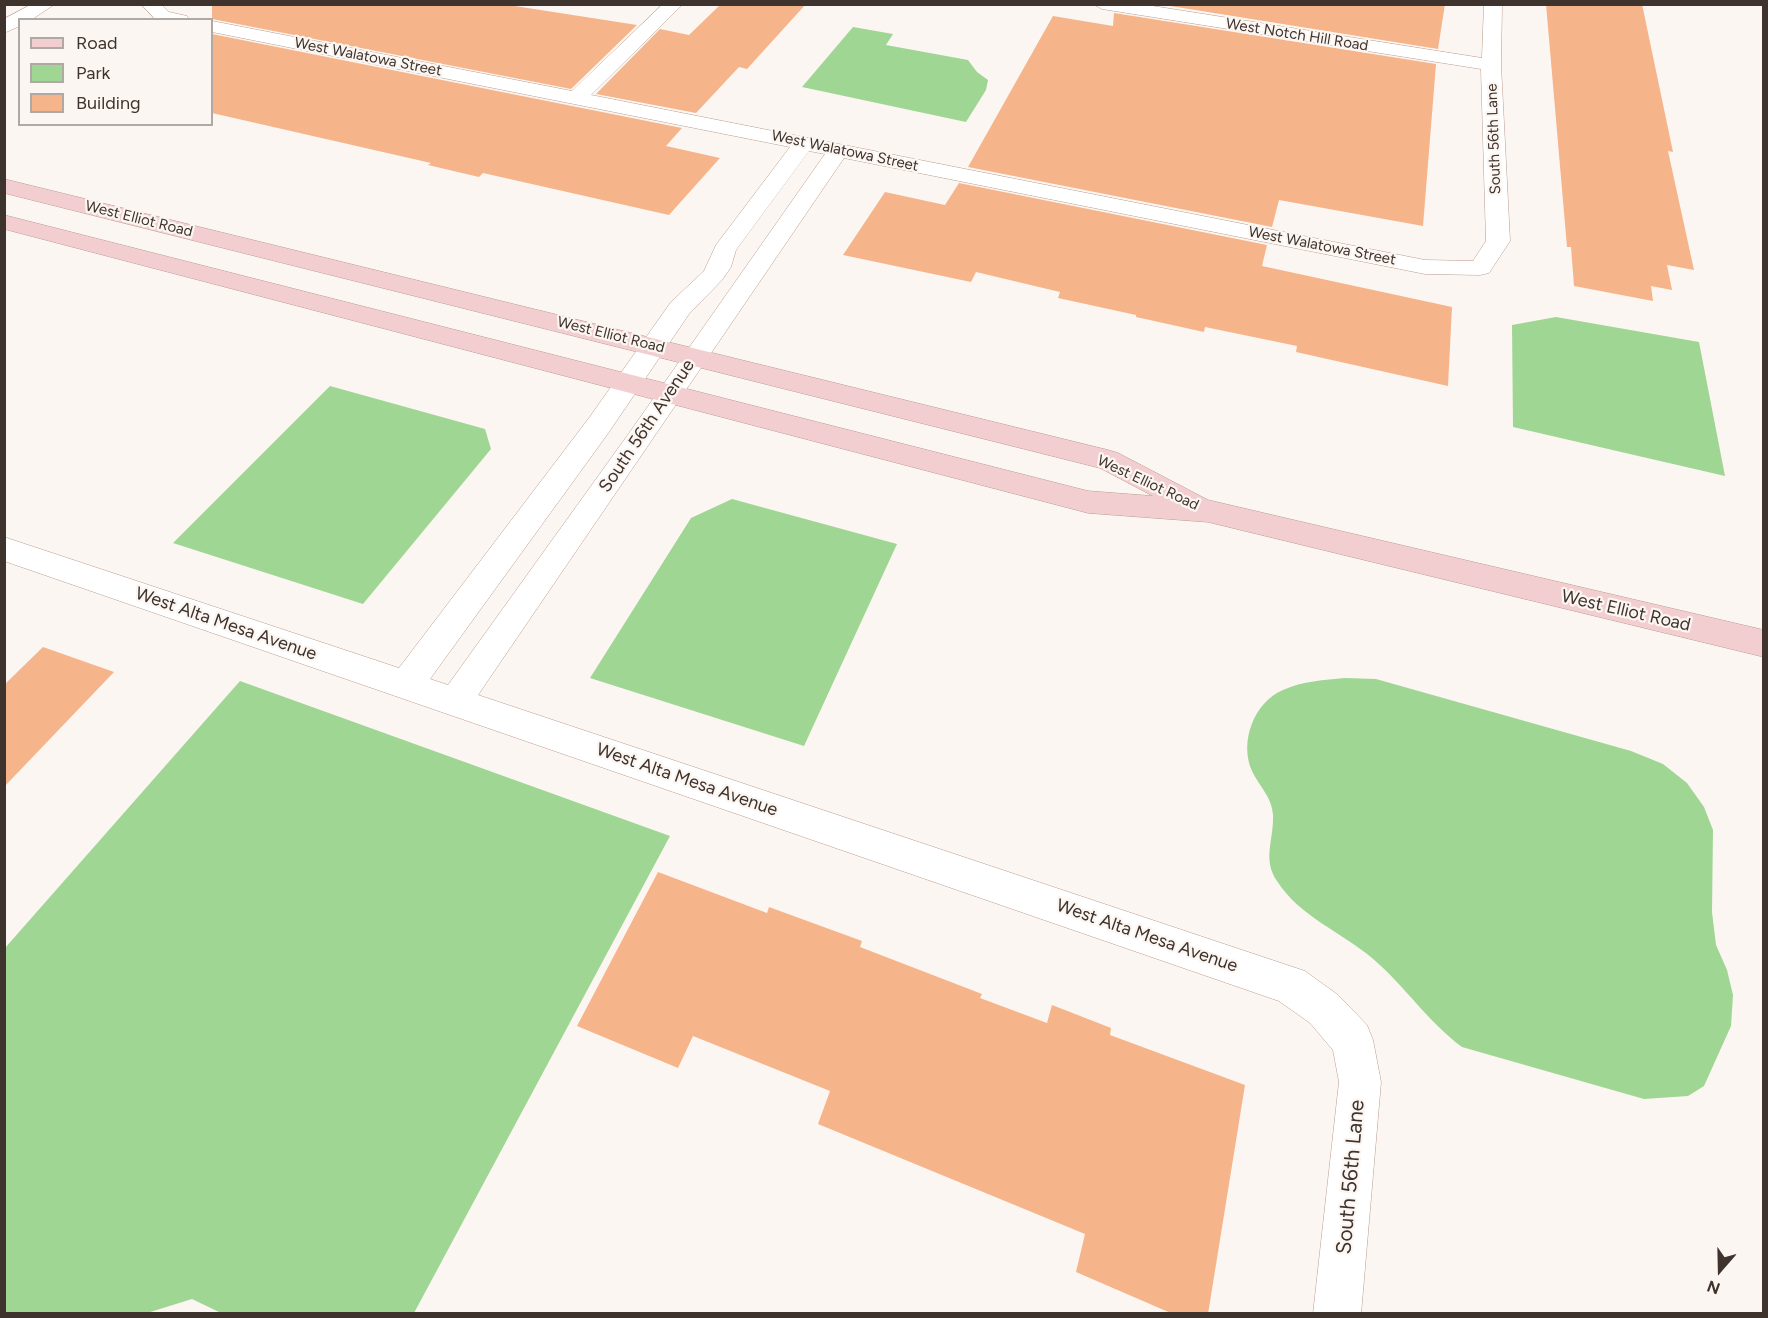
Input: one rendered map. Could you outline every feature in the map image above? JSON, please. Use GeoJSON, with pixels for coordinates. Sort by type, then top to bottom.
{"type":"FeatureCollection","features":[{"type":"Feature","properties":{"kind":"main road","name":"West Elliot Road"},"geometry":{"type":"LineString","coordinates":[[4,186],[653,345],[1108,460],[1208,512]]}},
{"type":"Feature","properties":{"kind":"main road","name":"West Elliot Road"},"geometry":{"type":"LineString","coordinates":[[4,222],[1088,502],[1208,512],[1764,644]]}},
{"type":"Feature","properties":{"kind":"street"},"geometry":{"type":"LineString","coordinates":[[20,18],[46,4]]}},
{"type":"Feature","properties":{"kind":"street"},"geometry":{"type":"LineString","coordinates":[[577,98],[674,4]]}},
{"type":"Feature","properties":{"kind":"street","name":"West Notch Hill Road"},"geometry":{"type":"LineString","coordinates":[[1102,4],[1491,65]]}},
{"type":"Feature","properties":{"kind":"street","name":"South 56th Lane"},"geometry":{"type":"LineString","coordinates":[[1480,268],[1498,241],[1491,65],[1493,4]]}},
{"type":"Feature","properties":{"kind":"street"},"geometry":{"type":"LineString","coordinates":[[149,5],[163,16],[172,18]]}},
{"type":"Feature","properties":{"kind":"street"},"geometry":{"type":"LineString","coordinates":[[4,27],[18,19]]}},
{"type":"Feature","properties":{"kind":"street","name":"West Walatowa Street"},"geometry":{"type":"LineString","coordinates":[[213,26],[1425,267],[1480,268]]}},
{"type":"Feature","properties":{"kind":"street"},"geometry":{"type":"LineString","coordinates":[[406,685],[592,434],[680,308],[698,294],[722,262],[724,250],[805,142]]}},
{"type":"Feature","properties":{"kind":"street","name":"South 56th Avenue"},"geometry":{"type":"LineString","coordinates":[[455,701],[839,150]]}},
{"type":"Feature","properties":{"kind":"street"},"geometry":{"type":"LineString","coordinates":[[724,250],[762,259]]}},
{"type":"Feature","properties":{"kind":"street","name":"West Alta Mesa Avenue"},"geometry":{"type":"LineString","coordinates":[[4,549],[1291,985],[1324,1009],[1352,1040]]}},
{"type":"Feature","properties":{"kind":"street","name":"South 56th Lane"},"geometry":{"type":"LineString","coordinates":[[1337,1314],[1360,1082],[1352,1040]]}},
{"type":"Feature","properties":{"kind":"green space"},"geometry":{"type":"Polygon","coordinates":[[[853,27],[893,34],[886,45],[968,60],[977,72],[988,80],[986,90],[966,122],[802,87],[853,27]]]}},
{"type":"Feature","properties":{"kind":"green space"},"geometry":{"type":"Polygon","coordinates":[[[1556,317],[1699,342],[1725,476],[1513,427],[1512,325],[1556,317]]]}},
{"type":"Feature","properties":{"kind":"green space"},"geometry":{"type":"Polygon","coordinates":[[[330,386],[485,429],[491,449],[363,604],[173,543],[330,386]]]}},
{"type":"Feature","properties":{"kind":"green space"},"geometry":{"type":"Polygon","coordinates":[[[732,499],[897,544],[804,746],[590,678],[691,518],[732,499]]]}},
{"type":"Feature","properties":{"kind":"green space"},"geometry":{"type":"Polygon","coordinates":[[[1345,678],[1376,679],[1631,751],[1663,764],[1687,783],[1704,807],[1713,830],[1712,912],[1716,945],[1727,970],[1733,995],[1731,1026],[1704,1086],[1688,1096],[1644,1099],[1462,1047],[1438,1026],[1372,958],[1309,914],[1286,894],[1270,865],[1272,809],[1248,760],[1248,736],[1257,713],[1273,696],[1283,690],[1314,681],[1345,678]]]}},
{"type":"Feature","properties":{"kind":"green space"},"geometry":{"type":"Polygon","coordinates":[[[240,681],[670,836],[414,1313],[221,1313],[192,1299],[147,1313],[5,1313],[5,948],[240,681]]]}},
{"type":"Feature","properties":{"kind":"building"},"geometry":{"type":"Polygon","coordinates":[[[212,4],[502,4],[637,25],[571,89],[212,18],[212,4]]]}},
{"type":"Feature","properties":{"kind":"building"},"geometry":{"type":"Polygon","coordinates":[[[721,4],[806,4],[747,69],[739,67],[696,113],[596,94],[660,29],[689,35],[721,4]]]}},
{"type":"Feature","properties":{"kind":"building"},"geometry":{"type":"Polygon","coordinates":[[[1158,4],[1445,4],[1438,49],[1158,4]]]}},
{"type":"Feature","properties":{"kind":"building"},"geometry":{"type":"Polygon","coordinates":[[[1546,4],[1642,4],[1673,152],[1668,151],[1694,270],[1667,265],[1672,290],[1651,286],[1653,301],[1574,286],[1571,247],[1567,247],[1546,4]]]}},
{"type":"Feature","properties":{"kind":"building"},"geometry":{"type":"Polygon","coordinates":[[[1114,13],[1436,64],[1423,226],[1279,200],[1272,227],[968,167],[1053,16],[1113,26],[1114,13]]]}},
{"type":"Feature","properties":{"kind":"building"},"geometry":{"type":"Polygon","coordinates":[[[213,34],[682,128],[666,146],[720,158],[669,215],[483,173],[479,177],[428,165],[431,163],[213,113],[213,34]]]}},
{"type":"Feature","properties":{"kind":"building"},"geometry":{"type":"Polygon","coordinates":[[[959,183],[1267,245],[1262,266],[1452,307],[1448,386],[1296,352],[1297,346],[1205,327],[1204,332],[1136,317],[1136,315],[1058,298],[1060,292],[976,272],[971,282],[843,255],[885,192],[945,205],[959,183]]]}},
{"type":"Feature","properties":{"kind":"building"},"geometry":{"type":"Polygon","coordinates":[[[43,647],[114,672],[4,787],[4,685],[43,647]]]}},
{"type":"Feature","properties":{"kind":"building"},"geometry":{"type":"Polygon","coordinates":[[[658,872],[767,913],[769,907],[862,941],[860,947],[982,994],[980,998],[1047,1023],[1052,1005],[1111,1028],[1110,1035],[1245,1085],[1208,1314],[1173,1314],[1076,1272],[1085,1234],[818,1124],[830,1091],[693,1036],[678,1068],[577,1026],[658,872]]]}}]}
